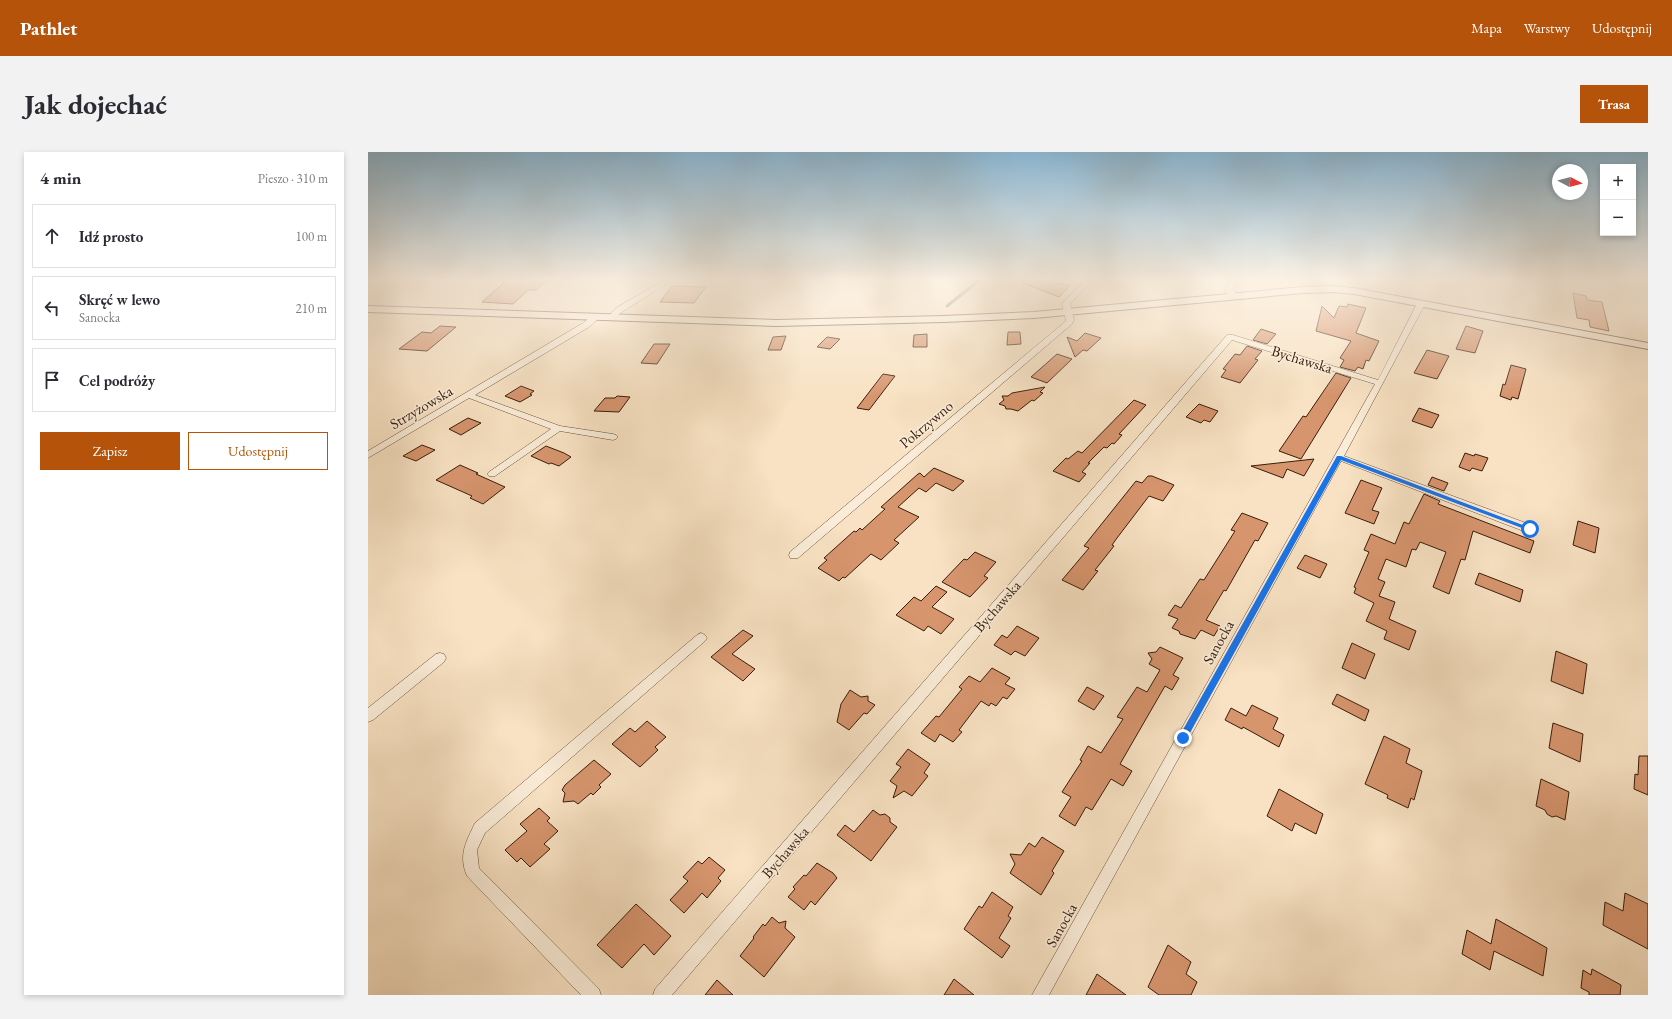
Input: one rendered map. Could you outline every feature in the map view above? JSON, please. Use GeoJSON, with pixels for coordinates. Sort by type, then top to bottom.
{"type":"FeatureCollection","features":[{"type":"Feature","properties":{"kind":"street","name":"Strzyżowska"},"geometry":{"type":"LineString","coordinates":[[368,455],[586,325],[594,318]]}},
{"type":"Feature","properties":{"kind":"street"},"geometry":{"type":"LineString","coordinates":[[654,318],[801,323],[982,318]]}},
{"type":"Feature","properties":{"kind":"street","name":"Pokrzywno"},"geometry":{"type":"LineString","coordinates":[[794,555],[1069,322],[1069,318]]}},
{"type":"Feature","properties":{"kind":"street","name":"Sanocka"},"geometry":{"type":"LineString","coordinates":[[1040,995],[1380,383],[1414,318]]}},
{"type":"Feature","properties":{"kind":"street"},"geometry":{"type":"LineString","coordinates":[[1499,318],[1648,346]]}},
{"type":"Feature","properties":{"kind":"street","name":"Bychawska"},"geometry":{"type":"LineString","coordinates":[[661,995],[1230,337],[1380,383]]}},
{"type":"Feature","properties":{"kind":"street","name":"Strzyżowska"},"geometry":{"type":"LineString","coordinates":[[468,395],[558,428],[613,437]]}},
{"type":"Feature","properties":{"kind":"street"},"geometry":{"type":"LineString","coordinates":[[492,474],[558,428]]}},
{"type":"Feature","properties":{"kind":"street"},"geometry":{"type":"LineString","coordinates":[[1339,457],[1530,529]]}},
{"type":"Feature","properties":{"kind":"street"},"geometry":{"type":"LineString","coordinates":[[593,995],[472,871],[470,849],[480,828],[701,638]]}},
{"type":"Feature","properties":{"kind":"street"},"geometry":{"type":"LineString","coordinates":[[368,716],[440,658]]}},
{"type":"Feature","properties":{"kind":"building"},"geometry":{"type":"Polygon","coordinates":[[[1319,318],[1362,318],[1356,333],[1379,341],[1369,361],[1366,360],[1363,369],[1358,367],[1355,371],[1340,367],[1344,360],[1340,358],[1351,341],[1316,331],[1319,318]]]}},
{"type":"Feature","properties":{"kind":"building"},"geometry":{"type":"Polygon","coordinates":[[[1579,318],[1606,318],[1609,331],[1590,327],[1589,320],[1579,318]]]}},
{"type":"Feature","properties":{"kind":"building"},"geometry":{"type":"Polygon","coordinates":[[[440,326],[456,327],[427,351],[399,349],[422,332],[431,333],[440,326]]]}},
{"type":"Feature","properties":{"kind":"building"},"geometry":{"type":"Polygon","coordinates":[[[1466,326],[1483,331],[1475,353],[1456,349],[1466,326]]]}},
{"type":"Feature","properties":{"kind":"building"},"geometry":{"type":"Polygon","coordinates":[[[1261,329],[1276,334],[1267,344],[1253,340],[1261,329]]]}},
{"type":"Feature","properties":{"kind":"building"},"geometry":{"type":"Polygon","coordinates":[[[1008,332],[1020,332],[1021,344],[1007,345],[1008,332]]]}},
{"type":"Feature","properties":{"kind":"building"},"geometry":{"type":"Polygon","coordinates":[[[1085,333],[1101,338],[1087,351],[1083,350],[1075,357],[1067,337],[1077,341],[1085,333]]]}},
{"type":"Feature","properties":{"kind":"building"},"geometry":{"type":"Polygon","coordinates":[[[927,334],[927,347],[913,347],[914,335],[927,334]]]}},
{"type":"Feature","properties":{"kind":"building"},"geometry":{"type":"Polygon","coordinates":[[[786,336],[781,350],[768,350],[773,337],[786,336]]]}},
{"type":"Feature","properties":{"kind":"building"},"geometry":{"type":"Polygon","coordinates":[[[827,337],[840,339],[830,349],[817,347],[827,337]]]}},
{"type":"Feature","properties":{"kind":"building"},"geometry":{"type":"Polygon","coordinates":[[[654,344],[670,344],[657,364],[641,363],[654,344]]]}},
{"type":"Feature","properties":{"kind":"building"},"geometry":{"type":"Polygon","coordinates":[[[1247,346],[1262,351],[1255,359],[1258,360],[1240,383],[1221,377],[1226,370],[1223,369],[1235,354],[1240,355],[1247,346]]]}},
{"type":"Feature","properties":{"kind":"building"},"geometry":{"type":"Polygon","coordinates":[[[1427,350],[1449,356],[1437,379],[1414,373],[1427,350]]]}},
{"type":"Feature","properties":{"kind":"building"},"geometry":{"type":"Polygon","coordinates":[[[1057,354],[1072,359],[1047,383],[1031,377],[1057,354]]]}},
{"type":"Feature","properties":{"kind":"building"},"geometry":{"type":"Polygon","coordinates":[[[1511,365],[1526,369],[1518,399],[1512,397],[1511,400],[1500,396],[1511,365]]]}},
{"type":"Feature","properties":{"kind":"building"},"geometry":{"type":"Polygon","coordinates":[[[1336,373],[1351,378],[1301,459],[1279,451],[1303,416],[1306,417],[1336,373]]]}},
{"type":"Feature","properties":{"kind":"building"},"geometry":{"type":"Polygon","coordinates":[[[883,374],[895,376],[869,410],[857,408],[883,374]]]}},
{"type":"Feature","properties":{"kind":"building"},"geometry":{"type":"Polygon","coordinates":[[[521,386],[534,391],[530,394],[532,395],[520,402],[505,396],[521,386]]]}},
{"type":"Feature","properties":{"kind":"building"},"geometry":{"type":"Polygon","coordinates":[[[1045,387],[1040,392],[1043,393],[1034,401],[1032,400],[1018,411],[1006,409],[1005,406],[999,404],[1004,400],[1002,396],[1008,396],[1012,393],[1045,387]]]}},
{"type":"Feature","properties":{"kind":"building"},"geometry":{"type":"Polygon","coordinates":[[[617,396],[630,397],[619,412],[594,411],[605,398],[615,398],[617,396]]]}},
{"type":"Feature","properties":{"kind":"building"},"geometry":{"type":"Polygon","coordinates":[[[1134,400],[1146,405],[1119,434],[1122,435],[1114,444],[1112,443],[1107,448],[1104,447],[1088,463],[1090,463],[1082,472],[1086,474],[1079,482],[1053,471],[1066,458],[1068,459],[1078,451],[1082,453],[1134,400]]]}},
{"type":"Feature","properties":{"kind":"building"},"geometry":{"type":"Polygon","coordinates":[[[1199,404],[1218,411],[1210,422],[1204,420],[1201,423],[1186,417],[1199,404]]]}},
{"type":"Feature","properties":{"kind":"building"},"geometry":{"type":"Polygon","coordinates":[[[1419,408],[1439,415],[1432,428],[1412,421],[1419,408]]]}},
{"type":"Feature","properties":{"kind":"building"},"geometry":{"type":"Polygon","coordinates":[[[468,418],[481,423],[461,435],[449,429],[468,418]]]}},
{"type":"Feature","properties":{"kind":"building"},"geometry":{"type":"Polygon","coordinates":[[[422,445],[435,450],[416,461],[403,456],[422,445]]]}},
{"type":"Feature","properties":{"kind":"building"},"geometry":{"type":"Polygon","coordinates":[[[546,446],[571,457],[559,466],[551,463],[549,464],[531,456],[546,446]]]}},
{"type":"Feature","properties":{"kind":"building"},"geometry":{"type":"Polygon","coordinates":[[[1465,453],[1488,458],[1482,471],[1472,468],[1470,471],[1459,467],[1465,453]]]}},
{"type":"Feature","properties":{"kind":"building"},"geometry":{"type":"Polygon","coordinates":[[[1314,459],[1304,476],[1287,469],[1283,478],[1251,466],[1314,459]]]}},
{"type":"Feature","properties":{"kind":"building"},"geometry":{"type":"Polygon","coordinates":[[[460,465],[505,487],[483,504],[470,498],[472,496],[436,480],[460,465]]]}},
{"type":"Feature","properties":{"kind":"building"},"geometry":{"type":"Polygon","coordinates":[[[934,468],[964,481],[953,491],[936,483],[926,492],[919,488],[898,507],[919,517],[894,540],[899,543],[881,560],[871,554],[845,578],[843,577],[839,581],[818,568],[827,560],[824,558],[854,531],[856,532],[860,528],[862,530],[885,509],[881,507],[918,474],[920,473],[924,477],[934,468]]]}},
{"type":"Feature","properties":{"kind":"building"},"geometry":{"type":"Polygon","coordinates":[[[1148,476],[1152,476],[1174,485],[1163,501],[1149,496],[1112,545],[1114,546],[1095,570],[1098,571],[1083,590],[1062,580],[1089,548],[1084,546],[1136,481],[1142,483],[1148,476]]]}},
{"type":"Feature","properties":{"kind":"building"},"geometry":{"type":"Polygon","coordinates":[[[1432,477],[1448,483],[1444,491],[1428,485],[1432,477]]]}},
{"type":"Feature","properties":{"kind":"building"},"geometry":{"type":"Polygon","coordinates":[[[1361,480],[1382,488],[1372,510],[1379,512],[1374,524],[1345,513],[1361,480]]]}},
{"type":"Feature","properties":{"kind":"building"},"geometry":{"type":"Polygon","coordinates":[[[1424,494],[1440,501],[1438,504],[1534,541],[1530,553],[1473,531],[1465,560],[1461,559],[1449,594],[1433,587],[1446,552],[1420,542],[1416,550],[1412,549],[1406,567],[1386,559],[1378,579],[1385,582],[1379,596],[1395,602],[1389,619],[1416,631],[1409,650],[1384,639],[1387,631],[1366,621],[1374,603],[1354,593],[1356,588],[1354,587],[1369,552],[1364,550],[1371,534],[1395,544],[1404,522],[1409,524],[1424,494]]]}},
{"type":"Feature","properties":{"kind":"building"},"geometry":{"type":"Polygon","coordinates":[[[1242,513],[1268,523],[1258,541],[1255,540],[1226,591],[1224,590],[1206,620],[1220,626],[1214,636],[1201,630],[1195,639],[1180,634],[1179,631],[1172,628],[1178,619],[1168,615],[1175,605],[1181,608],[1200,579],[1204,580],[1235,531],[1231,530],[1242,513]]]}},
{"type":"Feature","properties":{"kind":"building"},"geometry":{"type":"Polygon","coordinates":[[[1578,521],[1599,528],[1595,553],[1573,545],[1578,521]]]}},
{"type":"Feature","properties":{"kind":"building"},"geometry":{"type":"Polygon","coordinates":[[[975,552],[996,562],[984,576],[988,578],[970,597],[942,582],[964,559],[967,560],[975,552]]]}},
{"type":"Feature","properties":{"kind":"building"},"geometry":{"type":"Polygon","coordinates":[[[1305,555],[1327,564],[1320,578],[1297,568],[1305,555]]]}},
{"type":"Feature","properties":{"kind":"building"},"geometry":{"type":"Polygon","coordinates":[[[1479,573],[1523,590],[1520,602],[1475,584],[1479,573]]]}},
{"type":"Feature","properties":{"kind":"building"},"geometry":{"type":"Polygon","coordinates":[[[936,586],[947,592],[932,607],[954,619],[941,634],[928,626],[924,631],[896,615],[914,597],[921,601],[936,586]]]}},
{"type":"Feature","properties":{"kind":"building"},"geometry":{"type":"Polygon","coordinates":[[[1017,626],[1039,638],[1025,656],[1015,651],[1011,655],[994,645],[1002,635],[1007,638],[1017,626]]]}},
{"type":"Feature","properties":{"kind":"building"},"geometry":{"type":"Polygon","coordinates":[[[743,630],[753,636],[732,654],[755,669],[743,681],[711,657],[743,630]]]}},
{"type":"Feature","properties":{"kind":"building"},"geometry":{"type":"Polygon","coordinates":[[[1352,643],[1375,654],[1365,679],[1342,668],[1352,643]]]}},
{"type":"Feature","properties":{"kind":"building"},"geometry":{"type":"Polygon","coordinates":[[[1160,647],[1183,658],[1173,675],[1179,678],[1172,690],[1165,686],[1120,764],[1132,771],[1123,786],[1111,779],[1092,810],[1086,807],[1075,826],[1059,816],[1071,797],[1062,792],[1082,761],[1080,760],[1088,746],[1101,753],[1123,719],[1117,717],[1137,687],[1147,692],[1160,670],[1149,664],[1152,659],[1148,653],[1156,652],[1160,647]]]}},
{"type":"Feature","properties":{"kind":"building"},"geometry":{"type":"Polygon","coordinates":[[[1556,651],[1587,664],[1583,694],[1551,681],[1556,651]]]}},
{"type":"Feature","properties":{"kind":"building"},"geometry":{"type":"Polygon","coordinates":[[[992,668],[1010,678],[1005,684],[1015,689],[1007,699],[1003,697],[996,706],[991,703],[989,706],[981,701],[959,730],[962,732],[953,742],[940,734],[935,742],[921,733],[936,716],[939,717],[962,689],[959,687],[969,676],[980,682],[992,668]]]}},
{"type":"Feature","properties":{"kind":"building"},"geometry":{"type":"Polygon","coordinates":[[[1087,687],[1104,696],[1094,710],[1078,701],[1087,687]]]}},
{"type":"Feature","properties":{"kind":"building"},"geometry":{"type":"Polygon","coordinates":[[[850,690],[861,697],[868,696],[868,701],[875,705],[867,714],[864,713],[849,730],[837,722],[841,704],[850,690]]]}},
{"type":"Feature","properties":{"kind":"building"},"geometry":{"type":"Polygon","coordinates":[[[1337,694],[1369,710],[1365,721],[1332,704],[1337,694]]]}},
{"type":"Feature","properties":{"kind":"building"},"geometry":{"type":"Polygon","coordinates":[[[1252,705],[1278,718],[1273,729],[1284,735],[1279,747],[1243,727],[1242,729],[1225,720],[1231,708],[1246,716],[1252,705]]]}},
{"type":"Feature","properties":{"kind":"building"},"geometry":{"type":"Polygon","coordinates":[[[647,721],[666,737],[655,747],[658,750],[640,767],[612,744],[630,728],[635,732],[647,721]]]}},
{"type":"Feature","properties":{"kind":"building"},"geometry":{"type":"Polygon","coordinates":[[[1553,723],[1583,734],[1580,762],[1549,748],[1553,723]]]}},
{"type":"Feature","properties":{"kind":"building"},"geometry":{"type":"Polygon","coordinates":[[[1384,736],[1410,749],[1406,763],[1422,771],[1414,800],[1411,798],[1408,808],[1387,798],[1388,795],[1365,784],[1384,736]]]}},
{"type":"Feature","properties":{"kind":"building"},"geometry":{"type":"Polygon","coordinates":[[[908,749],[930,764],[924,773],[928,776],[912,796],[904,791],[893,798],[897,786],[890,781],[901,767],[896,764],[908,749]]]}},
{"type":"Feature","properties":{"kind":"building"},"geometry":{"type":"Polygon","coordinates":[[[1639,756],[1648,756],[1648,795],[1634,789],[1635,774],[1638,775],[1639,756]]]}},
{"type":"Feature","properties":{"kind":"building"},"geometry":{"type":"Polygon","coordinates":[[[594,760],[611,774],[599,785],[601,787],[593,795],[591,793],[578,804],[574,801],[563,802],[565,793],[562,790],[565,785],[594,760]]]}},
{"type":"Feature","properties":{"kind":"building"},"geometry":{"type":"Polygon","coordinates":[[[1541,779],[1569,792],[1565,820],[1556,816],[1552,817],[1547,814],[1545,810],[1536,806],[1541,779]]]}},
{"type":"Feature","properties":{"kind":"building"},"geometry":{"type":"Polygon","coordinates":[[[1279,789],[1323,814],[1316,834],[1295,823],[1292,831],[1267,816],[1279,789]]]}},
{"type":"Feature","properties":{"kind":"building"},"geometry":{"type":"Polygon","coordinates":[[[539,808],[550,818],[547,821],[558,831],[544,844],[550,849],[530,867],[521,858],[517,862],[505,850],[527,831],[520,824],[539,808]]]}},
{"type":"Feature","properties":{"kind":"building"},"geometry":{"type":"Polygon","coordinates":[[[873,810],[880,815],[885,814],[890,818],[890,822],[897,827],[871,861],[837,835],[845,825],[854,832],[873,810]]]}},
{"type":"Feature","properties":{"kind":"building"},"geometry":{"type":"Polygon","coordinates":[[[1042,837],[1064,851],[1052,871],[1054,873],[1041,895],[1010,873],[1015,864],[1010,854],[1021,855],[1029,843],[1035,847],[1042,837]]]}},
{"type":"Feature","properties":{"kind":"building"},"geometry":{"type":"Polygon","coordinates":[[[709,857],[725,870],[718,878],[721,881],[707,898],[702,893],[684,913],[670,900],[688,881],[683,877],[698,861],[702,864],[709,857]]]}},
{"type":"Feature","properties":{"kind":"building"},"geometry":{"type":"Polygon","coordinates":[[[817,863],[833,873],[837,878],[815,905],[811,901],[804,910],[788,897],[795,889],[793,887],[804,875],[806,876],[817,863]]]}},
{"type":"Feature","properties":{"kind":"building"},"geometry":{"type":"Polygon","coordinates":[[[992,892],[1013,907],[1008,916],[1011,918],[999,938],[1010,946],[1002,958],[964,929],[979,906],[982,908],[992,892]]]}},
{"type":"Feature","properties":{"kind":"building"},"geometry":{"type":"Polygon","coordinates":[[[1625,893],[1648,904],[1648,949],[1603,925],[1605,902],[1623,911],[1625,893]]]}},
{"type":"Feature","properties":{"kind":"building"},"geometry":{"type":"Polygon","coordinates":[[[636,904],[671,936],[654,955],[644,944],[622,968],[597,945],[636,904]]]}},
{"type":"Feature","properties":{"kind":"building"},"geometry":{"type":"Polygon","coordinates":[[[772,917],[779,923],[786,921],[785,928],[795,937],[764,977],[740,956],[763,924],[765,926],[772,917]]]}},
{"type":"Feature","properties":{"kind":"building"},"geometry":{"type":"Polygon","coordinates":[[[1496,919],[1547,948],[1543,976],[1494,951],[1490,970],[1462,954],[1467,930],[1491,944],[1496,919]]]}},
{"type":"Feature","properties":{"kind":"building"},"geometry":{"type":"Polygon","coordinates":[[[1168,945],[1191,962],[1186,974],[1197,982],[1191,995],[1159,995],[1148,987],[1168,945]]]}},
{"type":"Feature","properties":{"kind":"building"},"geometry":{"type":"Polygon","coordinates":[[[1592,969],[1621,985],[1620,995],[1589,995],[1589,992],[1581,988],[1583,970],[1591,975],[1592,969]]]}},
{"type":"Feature","properties":{"kind":"building"},"geometry":{"type":"Polygon","coordinates":[[[1097,974],[1126,995],[1086,995],[1097,974]]]}},
{"type":"Feature","properties":{"kind":"building"},"geometry":{"type":"Polygon","coordinates":[[[954,979],[974,995],[944,995],[954,979]]]}},
{"type":"Feature","properties":{"kind":"building"},"geometry":{"type":"Polygon","coordinates":[[[717,980],[733,995],[705,995],[717,980]]]}},
{"type":"Feature","properties":{"kind":"route"},"geometry":{"type":"LineString","coordinates":[[1183,738],[1339,457],[1530,529]]}}]}
